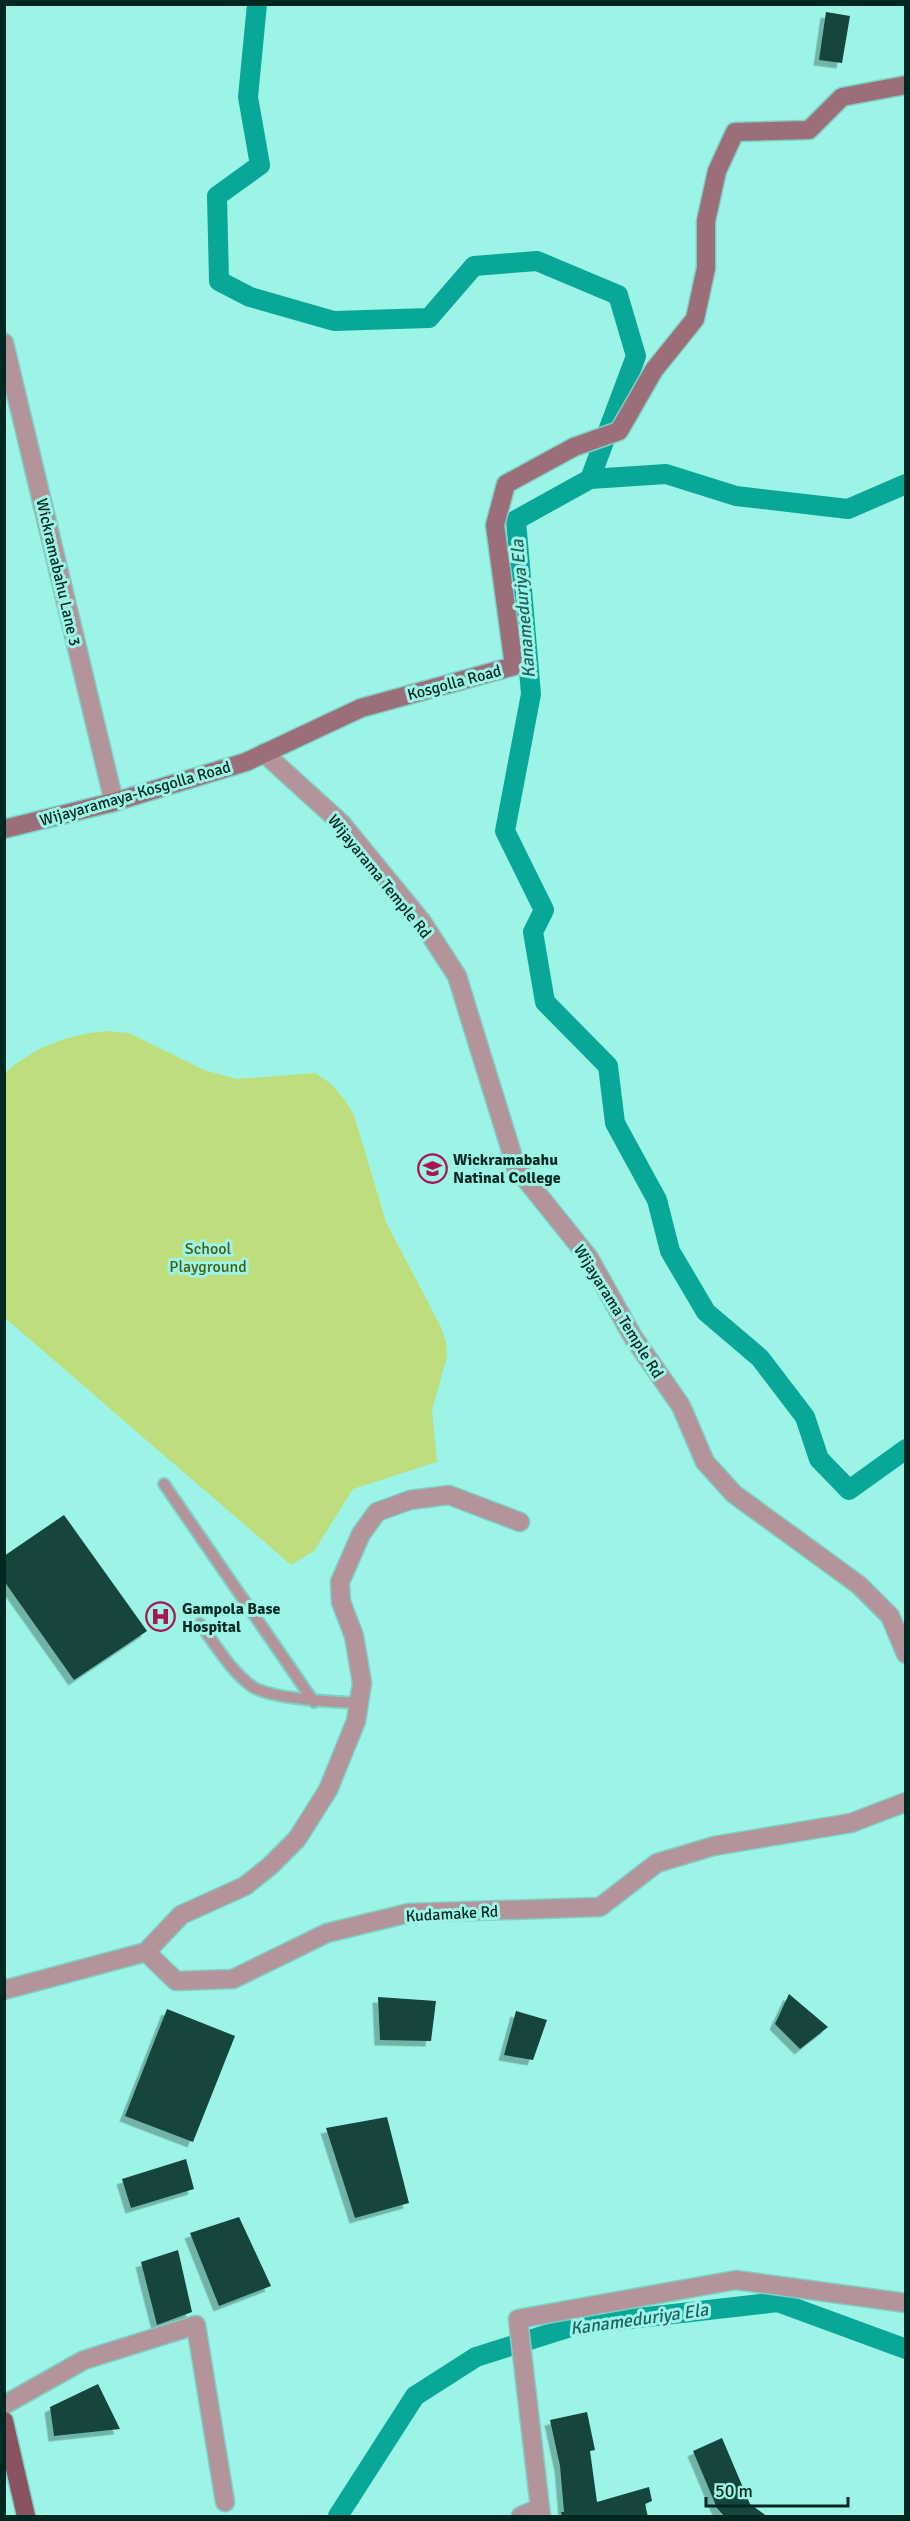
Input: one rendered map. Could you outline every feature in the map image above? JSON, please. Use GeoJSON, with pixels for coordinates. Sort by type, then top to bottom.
{"type":"FeatureCollection","features":[{"type":"Feature","properties":{"kind":"main road"},"geometry":{"type":"LineString","coordinates":[[4,2421],[26,2517]]}},
{"type":"Feature","properties":{"kind":"street","name":"Kosgolla Road"},"geometry":{"type":"LineString","coordinates":[[264,753],[361,708],[514,666],[495,525],[506,484],[574,447],[620,431],[654,370],[695,319],[706,268],[706,221],[717,171],[735,132],[809,130],[842,97],[906,85]]}},
{"type":"Feature","properties":{"kind":"street","name":"Wickramabahu Lane 3"},"geometry":{"type":"LineString","coordinates":[[4,343],[114,802]]}},
{"type":"Feature","properties":{"kind":"street","name":"Wijayaramaya-Kosgolla Road"},"geometry":{"type":"LineString","coordinates":[[4,829],[114,802],[246,762],[264,753]]}},
{"type":"Feature","properties":{"kind":"street","name":"Wijayarama Temple Rd"},"geometry":{"type":"LineString","coordinates":[[264,753],[341,823],[422,922],[457,976],[516,1167],[589,1258],[633,1337],[681,1406],[705,1462],[734,1494],[859,1585],[890,1616],[906,1654]]}},
{"type":"Feature","properties":{"kind":"street"},"geometry":{"type":"LineString","coordinates":[[4,1990],[146,1952],[181,1916],[245,1886],[270,1866],[297,1839],[328,1790],[352,1731],[362,1683],[354,1636],[341,1602],[340,1582],[361,1534],[377,1512],[410,1500],[449,1495],[520,1522]]}},
{"type":"Feature","properties":{"kind":"street","name":"Kudamake Rd"},"geometry":{"type":"LineString","coordinates":[[146,1952],[176,1981],[233,1978],[327,1933],[409,1913],[600,1907],[657,1863],[714,1846],[851,1823],[906,1802]]}},
{"type":"Feature","properties":{"kind":"street"},"geometry":{"type":"LineString","coordinates":[[521,2517],[541,2512],[518,2319],[736,2280],[906,2303]]}},
{"type":"Feature","properties":{"kind":"street"},"geometry":{"type":"LineString","coordinates":[[4,2405],[84,2360],[196,2325],[225,2502]]}},
{"type":"Feature","properties":{"kind":"lane"},"geometry":{"type":"LineString","coordinates":[[164,1484],[314,1701]]}},
{"type":"Feature","properties":{"kind":"lane"},"geometry":{"type":"LineString","coordinates":[[200,1624],[241,1677],[255,1689],[314,1701],[358,1703]]}},
{"type":"Feature","properties":{"kind":"green space","name":"School Playground"},"geometry":{"type":"Polygon","coordinates":[[[108,1031],[129,1033],[204,1070],[237,1079],[315,1073],[330,1083],[354,1115],[386,1222],[442,1329],[447,1357],[432,1410],[437,1462],[353,1489],[314,1551],[291,1565],[5,1318],[5,1073],[28,1056],[53,1043],[80,1035],[108,1031]]]}},
{"type":"Feature","properties":{"kind":"building"},"geometry":{"type":"Polygon","coordinates":[[[826,12],[850,16],[842,63],[819,60],[826,12]]]}},
{"type":"Feature","properties":{"kind":"building"},"geometry":{"type":"Polygon","coordinates":[[[64,1515],[147,1631],[74,1680],[4,1581],[4,1556],[64,1515]]]}},
{"type":"Feature","properties":{"kind":"building"},"geometry":{"type":"Polygon","coordinates":[[[789,1994],[828,2027],[800,2049],[775,2024],[789,1994]]]}},
{"type":"Feature","properties":{"kind":"building"},"geometry":{"type":"Polygon","coordinates":[[[378,1997],[436,2001],[431,2041],[380,2040],[378,1997]]]}},
{"type":"Feature","properties":{"kind":"building"},"geometry":{"type":"Polygon","coordinates":[[[167,2009],[235,2036],[193,2142],[125,2116],[167,2009]]]}},
{"type":"Feature","properties":{"kind":"building"},"geometry":{"type":"Polygon","coordinates":[[[516,2011],[547,2020],[533,2060],[504,2055],[516,2011]]]}},
{"type":"Feature","properties":{"kind":"building"},"geometry":{"type":"Polygon","coordinates":[[[387,2117],[409,2203],[355,2218],[326,2128],[387,2117]]]}},
{"type":"Feature","properties":{"kind":"building"},"geometry":{"type":"Polygon","coordinates":[[[186,2159],[194,2189],[131,2208],[122,2179],[186,2159]]]}},
{"type":"Feature","properties":{"kind":"building"},"geometry":{"type":"Polygon","coordinates":[[[239,2217],[271,2286],[219,2306],[190,2233],[239,2217]]]}},
{"type":"Feature","properties":{"kind":"building"},"geometry":{"type":"Polygon","coordinates":[[[178,2250],[192,2312],[157,2325],[141,2262],[178,2250]]]}},
{"type":"Feature","properties":{"kind":"building"},"geometry":{"type":"Polygon","coordinates":[[[98,2384],[120,2429],[54,2436],[50,2407],[98,2384]]]}},
{"type":"Feature","properties":{"kind":"building"},"geometry":{"type":"Polygon","coordinates":[[[587,2412],[595,2450],[590,2451],[597,2502],[649,2487],[652,2501],[645,2504],[648,2517],[562,2517],[561,2512],[564,2512],[560,2466],[550,2420],[587,2412]]]}},
{"type":"Feature","properties":{"kind":"building"},"geometry":{"type":"Polygon","coordinates":[[[722,2438],[750,2504],[768,2517],[725,2517],[717,2508],[693,2451],[722,2438]]]}},
{"type":"Feature","properties":{"kind":"waterway","name":"Kanameduriya Ela"},"geometry":{"type":"LineString","coordinates":[[257,4],[248,97],[260,165],[217,196],[219,281],[250,297],[334,321],[429,318],[474,266],[537,261],[618,295],[636,356],[590,479],[516,520],[531,694],[505,831],[544,910],[533,932],[545,1002],[608,1066],[615,1123],[657,1200],[670,1251],[706,1312],[760,1358],[805,1417],[819,1459],[849,1490],[906,1449]]}},
{"type":"Feature","properties":{"kind":"waterway"},"geometry":{"type":"LineString","coordinates":[[590,479],[666,474],[736,496],[848,509],[906,484]]}},
{"type":"Feature","properties":{"kind":"waterway","name":"Kanameduriya Ela"},"geometry":{"type":"LineString","coordinates":[[338,2516],[415,2396],[476,2357],[577,2325],[778,2302],[906,2349]]}},
{"type":"Feature","properties":{"kind":"place","name":"Wickramabahu Natinal College"},"geometry":{"type":"Point","coordinates":[432,1168]}},
{"type":"Feature","properties":{"kind":"place","name":"Gampola Base Hospital"},"geometry":{"type":"Point","coordinates":[161,1617]}}]}
